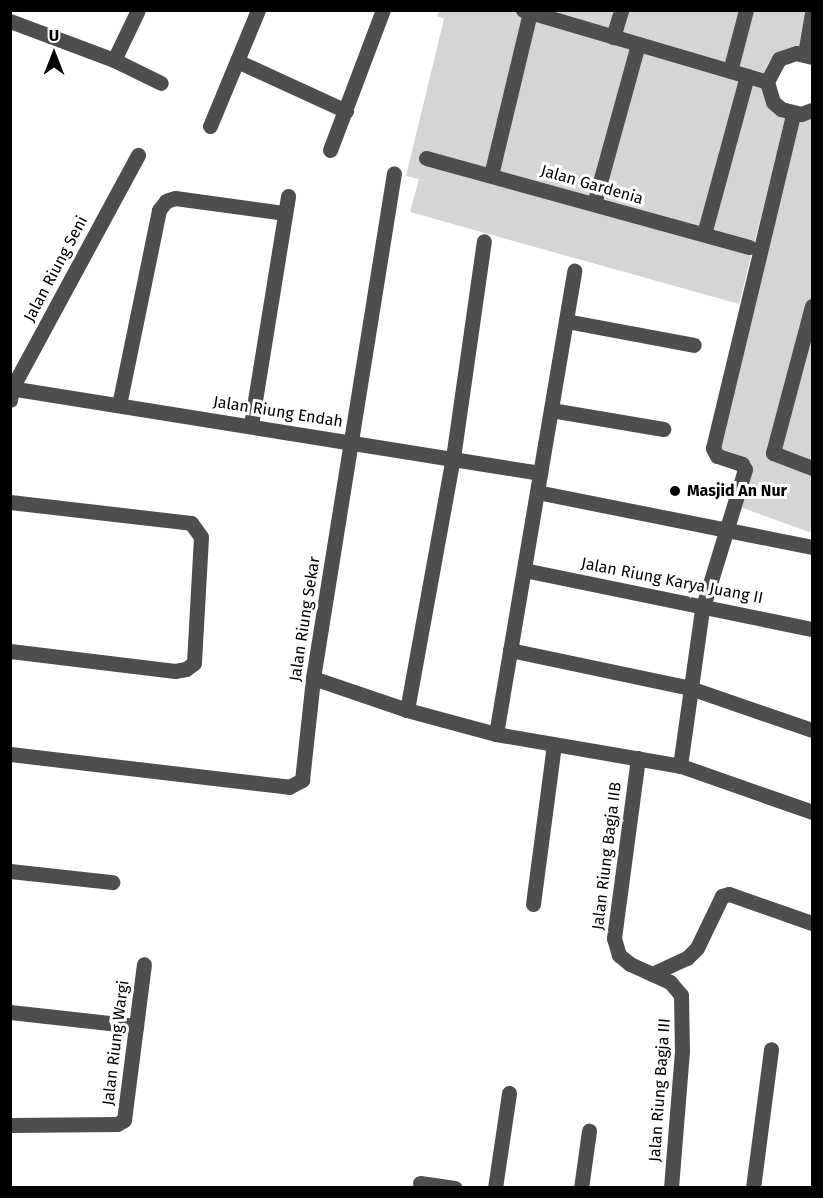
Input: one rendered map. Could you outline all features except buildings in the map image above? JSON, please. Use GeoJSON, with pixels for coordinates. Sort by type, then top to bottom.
{"type":"FeatureCollection","features":[{"type":"Feature","properties":{"kind":"street"},"geometry":{"type":"LineString","coordinates":[[114,60],[138,10]]}},
{"type":"Feature","properties":{"kind":"street"},"geometry":{"type":"LineString","coordinates":[[210,126],[258,10]]}},
{"type":"Feature","properties":{"kind":"street"},"geometry":{"type":"LineString","coordinates":[[330,150],[383,10]]}},
{"type":"Feature","properties":{"kind":"street"},"geometry":{"type":"LineString","coordinates":[[613,37],[621,10]]}},
{"type":"Feature","properties":{"kind":"street"},"geometry":{"type":"LineString","coordinates":[[730,71],[746,10]]}},
{"type":"Feature","properties":{"kind":"street"},"geometry":{"type":"LineString","coordinates":[[491,175],[527,12],[747,76],[764,82],[773,102],[793,114],[813,110]]}},
{"type":"Feature","properties":{"kind":"street"},"geometry":{"type":"LineString","coordinates":[[764,82],[779,59],[809,55],[813,13]]}},
{"type":"Feature","properties":{"kind":"street"},"geometry":{"type":"LineString","coordinates":[[10,21],[114,60],[161,82]]}},
{"type":"Feature","properties":{"kind":"street"},"geometry":{"type":"LineString","coordinates":[[594,204],[638,44]]}},
{"type":"Feature","properties":{"kind":"street"},"geometry":{"type":"LineString","coordinates":[[237,61],[346,111]]}},
{"type":"Feature","properties":{"kind":"street"},"geometry":{"type":"LineString","coordinates":[[704,234],[747,76]]}},
{"type":"Feature","properties":{"kind":"street"},"geometry":{"type":"LineString","coordinates":[[680,766],[704,604],[723,532],[728,528],[744,469],[739,462],[717,456],[713,448],[793,114]]}},
{"type":"Feature","properties":{"kind":"street","name":"Jalan Riung Seni"},"geometry":{"type":"LineString","coordinates":[[11,392],[138,155]]}},
{"type":"Feature","properties":{"kind":"street","name":"Jalan Gardenia"},"geometry":{"type":"LineString","coordinates":[[426,158],[749,247]]}},
{"type":"Feature","properties":{"kind":"street","name":"Jalan Riung Sekar"},"geometry":{"type":"LineString","coordinates":[[10,754],[289,787],[302,780],[313,678],[394,173]]}},
{"type":"Feature","properties":{"kind":"street"},"geometry":{"type":"LineString","coordinates":[[251,425],[288,196]]}},
{"type":"Feature","properties":{"kind":"street"},"geometry":{"type":"LineString","coordinates":[[119,405],[159,210],[166,201],[175,198],[285,213]]}},
{"type":"Feature","properties":{"kind":"street"},"geometry":{"type":"LineString","coordinates":[[407,710],[453,458],[484,241]]}},
{"type":"Feature","properties":{"kind":"street"},"geometry":{"type":"LineString","coordinates":[[496,734],[574,271]]}},
{"type":"Feature","properties":{"kind":"street"},"geometry":{"type":"LineString","coordinates":[[813,306],[773,453],[813,468]]}},
{"type":"Feature","properties":{"kind":"street"},"geometry":{"type":"LineString","coordinates":[[566,321],[694,345]]}},
{"type":"Feature","properties":{"kind":"street","name":"Jalan Riung Endah"},"geometry":{"type":"LineString","coordinates":[[11,392],[119,405],[251,425],[540,473]]}},
{"type":"Feature","properties":{"kind":"street"},"geometry":{"type":"LineString","coordinates":[[551,410],[663,429]]}},
{"type":"Feature","properties":{"kind":"street"},"geometry":{"type":"LineString","coordinates":[[537,492],[728,528],[813,547]]}},
{"type":"Feature","properties":{"kind":"street"},"geometry":{"type":"LineString","coordinates":[[10,502],[191,524],[201,537],[194,663],[186,669],[175,671],[10,651]]}},
{"type":"Feature","properties":{"kind":"street","name":"Jalan Riung Karya Juang II"},"geometry":{"type":"LineString","coordinates":[[524,570],[704,604],[813,629]]}},
{"type":"Feature","properties":{"kind":"street"},"geometry":{"type":"LineString","coordinates":[[510,650],[690,688],[813,730]]}},
{"type":"Feature","properties":{"kind":"street"},"geometry":{"type":"LineString","coordinates":[[313,678],[407,710],[496,734],[680,766],[813,812]]}},
{"type":"Feature","properties":{"kind":"street"},"geometry":{"type":"LineString","coordinates":[[532,904],[554,744]]}},
{"type":"Feature","properties":{"kind":"street","name":"Jalan Riung Bagja IIB"},"geometry":{"type":"LineString","coordinates":[[638,758],[614,938],[619,955],[630,964],[652,974]]}},
{"type":"Feature","properties":{"kind":"street"},"geometry":{"type":"LineString","coordinates":[[10,871],[112,882]]}},
{"type":"Feature","properties":{"kind":"street"},"geometry":{"type":"LineString","coordinates":[[652,974],[687,958],[697,948],[722,896],[729,894],[813,923]]}},
{"type":"Feature","properties":{"kind":"street","name":"Jalan Riung Wargi"},"geometry":{"type":"LineString","coordinates":[[10,1125],[117,1124],[124,1120],[144,964]]}},
{"type":"Feature","properties":{"kind":"street","name":"Jalan Riung Bagja III"},"geometry":{"type":"LineString","coordinates":[[652,974],[670,982],[681,995],[683,1011],[671,1188]]}},
{"type":"Feature","properties":{"kind":"street"},"geometry":{"type":"LineString","coordinates":[[10,1012],[136,1026]]}},
{"type":"Feature","properties":{"kind":"street"},"geometry":{"type":"LineString","coordinates":[[753,1188],[771,1049]]}},
{"type":"Feature","properties":{"kind":"street"},"geometry":{"type":"LineString","coordinates":[[495,1188],[509,1093]]}},
{"type":"Feature","properties":{"kind":"street"},"geometry":{"type":"LineString","coordinates":[[581,1188],[589,1131]]}},
{"type":"Feature","properties":{"kind":"street"},"geometry":{"type":"LineString","coordinates":[[420,1183],[455,1188]]}},
{"type":"Feature","properties":{"kind":"shaded area"},"geometry":{"type":"Polygon","coordinates":[[[439,11],[807,11],[800,48],[769,62],[764,72],[762,81],[786,116],[739,304],[410,212],[419,179],[406,176],[444,19],[437,16],[439,11]]]}},
{"type":"Feature","properties":{"kind":"shaded area"},"geometry":{"type":"Polygon","coordinates":[[[812,116],[812,533],[740,507],[751,462],[722,454],[719,447],[797,118],[812,116]]]}},
{"type":"Feature","properties":{"kind":"place","name":"Masjid An Nur"},"geometry":{"type":"Point","coordinates":[675,491]}}]}
